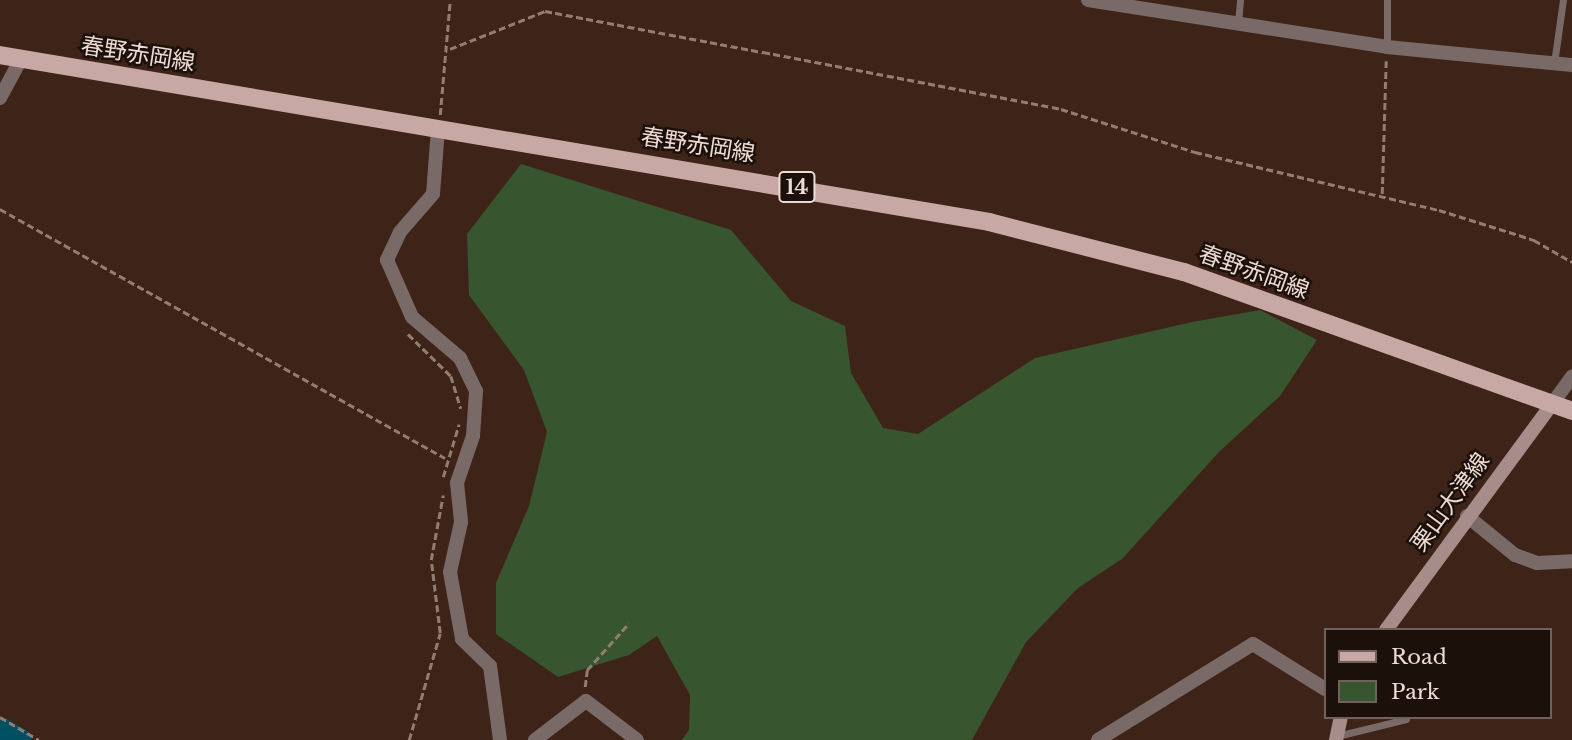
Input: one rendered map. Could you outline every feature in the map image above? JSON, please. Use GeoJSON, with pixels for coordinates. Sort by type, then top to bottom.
{"type":"FeatureCollection","features":[{"type":"Feature","properties":{"kind":"main road","name":"春野赤岡線"},"geometry":{"type":"LineString","coordinates":[[0,55],[989,222],[1184,272],[1572,411]]}},
{"type":"Feature","properties":{"kind":"main road","name":"栗山大津線"},"geometry":{"type":"LineString","coordinates":[[1387,628],[1467,516],[1552,404]]}},
{"type":"Feature","properties":{"kind":"main road"},"geometry":{"type":"LineString","coordinates":[[1336,738],[1341,719]]}},
{"type":"Feature","properties":{"kind":"street"},"geometry":{"type":"LineString","coordinates":[[1088,0],[1387,47],[1572,65]]}},
{"type":"Feature","properties":{"kind":"street"},"geometry":{"type":"LineString","coordinates":[[0,98],[22,59]]}},
{"type":"Feature","properties":{"kind":"street"},"geometry":{"type":"LineString","coordinates":[[438,128],[433,194],[400,232],[387,260],[412,317],[460,358],[476,391],[473,436],[457,483],[461,523],[450,572],[461,639],[490,666],[500,740]]}},
{"type":"Feature","properties":{"kind":"street"},"geometry":{"type":"LineString","coordinates":[[1552,404],[1572,376]]}},
{"type":"Feature","properties":{"kind":"street"},"geometry":{"type":"LineString","coordinates":[[1467,516],[1515,555],[1537,563],[1572,561]]}},
{"type":"Feature","properties":{"kind":"street"},"geometry":{"type":"LineString","coordinates":[[1098,740],[1252,644],[1324,688]]}},
{"type":"Feature","properties":{"kind":"street"},"geometry":{"type":"LineString","coordinates":[[535,740],[586,701],[637,740]]}},
{"type":"Feature","properties":{"kind":"lane"},"geometry":{"type":"LineString","coordinates":[[1238,23],[1240,0]]}},
{"type":"Feature","properties":{"kind":"lane"},"geometry":{"type":"LineString","coordinates":[[1387,0],[1387,47]]}},
{"type":"Feature","properties":{"kind":"lane"},"geometry":{"type":"LineString","coordinates":[[1554,63],[1563,0]]}},
{"type":"Feature","properties":{"kind":"lane"},"geometry":{"type":"LineString","coordinates":[[1336,738],[1406,719]]}},
{"type":"Feature","properties":{"kind":"path"},"geometry":{"type":"LineString","coordinates":[[438,128],[450,49],[450,0]]}},
{"type":"Feature","properties":{"kind":"path"},"geometry":{"type":"LineString","coordinates":[[450,49],[545,11],[1061,109],[1195,152],[1382,195],[1534,240],[1572,262]]}},
{"type":"Feature","properties":{"kind":"path"},"geometry":{"type":"LineString","coordinates":[[1382,195],[1387,47]]}},
{"type":"Feature","properties":{"kind":"path"},"geometry":{"type":"LineString","coordinates":[[0,209],[445,457]]}},
{"type":"Feature","properties":{"kind":"path"},"geometry":{"type":"LineString","coordinates":[[409,740],[440,633],[431,560],[443,514],[445,457],[462,412],[451,376],[409,339],[412,317]]}},
{"type":"Feature","properties":{"kind":"path"},"geometry":{"type":"LineString","coordinates":[[586,701],[587,670],[629,624]]}},
{"type":"Feature","properties":{"kind":"path"},"geometry":{"type":"LineString","coordinates":[[0,717],[39,740]]}},
{"type":"Feature","properties":{"kind":"green space"},"geometry":{"type":"Polygon","coordinates":[[[521,164],[731,230],[791,301],[845,326],[851,373],[883,428],[918,434],[1035,358],[1192,322],[1260,310],[1317,340],[1280,396],[1219,452],[1122,559],[1078,588],[1026,642],[972,740],[682,740],[689,730],[690,695],[657,636],[629,655],[558,677],[496,634],[496,583],[529,506],[547,432],[524,370],[469,295],[467,234],[521,164]]]}},
{"type":"Feature","properties":{"kind":"waterway"},"geometry":{"type":"LineString","coordinates":[[0,729],[19,740]]}}]}
